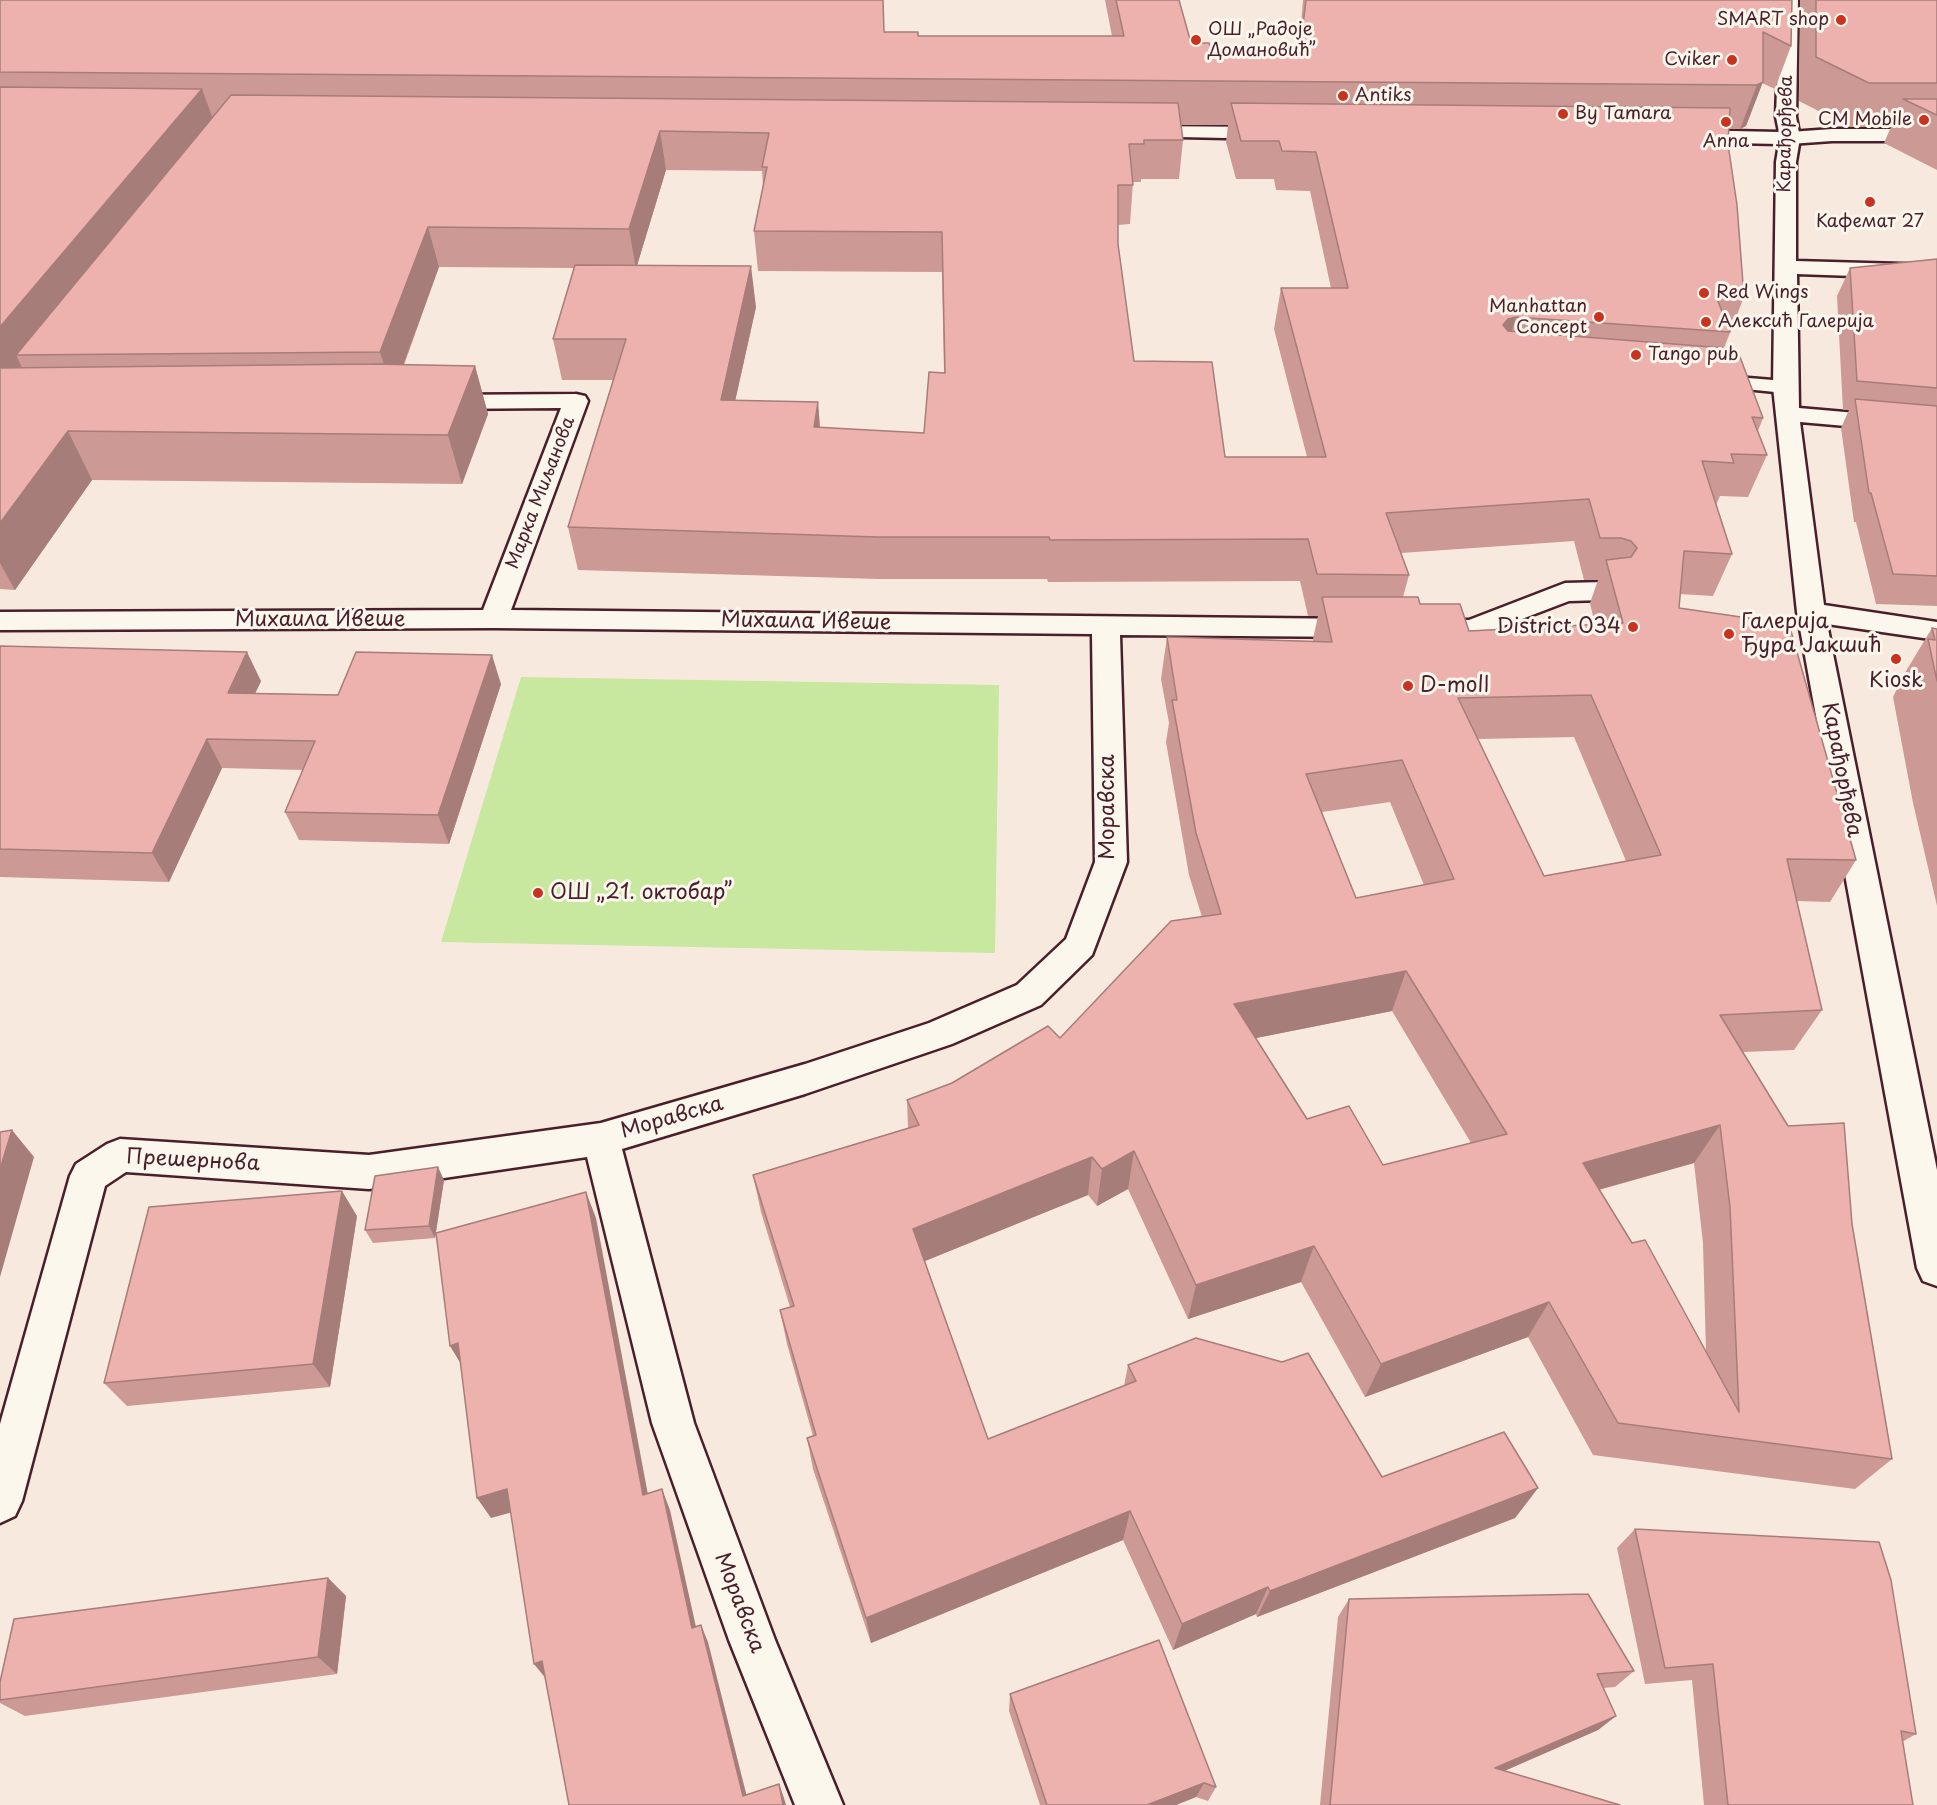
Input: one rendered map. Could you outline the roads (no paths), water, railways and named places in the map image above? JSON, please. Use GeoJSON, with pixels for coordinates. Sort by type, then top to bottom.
{"type":"FeatureCollection","features":[{"type":"Feature","properties":{"kind":"street","name":"Карађорђева"},"geometry":{"type":"LineString","coordinates":[[1789,0],[1786,117],[1790,138],[1786,162],[1786,400],[1811,612],[1937,1268]]}},
{"type":"Feature","properties":{"kind":"street"},"geometry":{"type":"LineString","coordinates":[[1125,132],[1293,134]]}},
{"type":"Feature","properties":{"kind":"street"},"geometry":{"type":"LineString","coordinates":[[1664,136],[1790,138],[1832,135],[1937,135]]}},
{"type":"Feature","properties":{"kind":"street"},"geometry":{"type":"LineString","coordinates":[[1786,267],[1937,272]]}},
{"type":"Feature","properties":{"kind":"street","name":"Марка Миљанова"},"geometry":{"type":"LineString","coordinates":[[414,402],[576,400],[494,619]]}},
{"type":"Feature","properties":{"kind":"street"},"geometry":{"type":"LineString","coordinates":[[1786,400],[1937,427]]}},
{"type":"Feature","properties":{"kind":"street","name":"Михаила Ивеше"},"geometry":{"type":"LineString","coordinates":[[0,621],[494,619],[1472,629],[1565,592],[1604,591]]}},
{"type":"Feature","properties":{"kind":"street"},"geometry":{"type":"LineString","coordinates":[[1811,612],[1937,631]]}},
{"type":"Feature","properties":{"kind":"street","name":"Моравска"},"geometry":{"type":"LineString","coordinates":[[819,1805],[752,1640],[673,1423],[601,1139],[805,1079],[940,1034],[1029,995],[1080,946],[1111,862],[1106,625]]}},
{"type":"Feature","properties":{"kind":"street","name":"Прешернова"},"geometry":{"type":"LineString","coordinates":[[0,1501],[89,1176],[120,1155],[369,1172],[601,1139]]}},
{"type":"Feature","properties":{"kind":"lane"},"geometry":{"type":"LineString","coordinates":[[1691,379],[1786,400]]}},
{"type":"Feature","properties":{"kind":"place","name":"SMART shop"},"geometry":{"type":"Point","coordinates":[1841,20]}},
{"type":"Feature","properties":{"kind":"place","name":"ОШ „Радоје Домановић”"},"geometry":{"type":"Point","coordinates":[1196,40]}},
{"type":"Feature","properties":{"kind":"place","name":"Cviker"},"geometry":{"type":"Point","coordinates":[1732,60]}},
{"type":"Feature","properties":{"kind":"place","name":"Antiks"},"geometry":{"type":"Point","coordinates":[1343,96]}},
{"type":"Feature","properties":{"kind":"place","name":"By Tamara"},"geometry":{"type":"Point","coordinates":[1563,114]}},
{"type":"Feature","properties":{"kind":"place","name":"CM Mobile"},"geometry":{"type":"Point","coordinates":[1924,120]}},
{"type":"Feature","properties":{"kind":"place","name":"Anna"},"geometry":{"type":"Point","coordinates":[1726,122]}},
{"type":"Feature","properties":{"kind":"place","name":"Кафемат 27"},"geometry":{"type":"Point","coordinates":[1870,202]}},
{"type":"Feature","properties":{"kind":"place","name":"Red Wings"},"geometry":{"type":"Point","coordinates":[1704,293]}},
{"type":"Feature","properties":{"kind":"place","name":"Manhattan Concept"},"geometry":{"type":"Point","coordinates":[1599,317]}},
{"type":"Feature","properties":{"kind":"place","name":"Алексић Галерија"},"geometry":{"type":"Point","coordinates":[1706,322]}},
{"type":"Feature","properties":{"kind":"place","name":"Tango pub"},"geometry":{"type":"Point","coordinates":[1636,355]}},
{"type":"Feature","properties":{"kind":"place","name":"District 034"},"geometry":{"type":"Point","coordinates":[1633,627]}},
{"type":"Feature","properties":{"kind":"place","name":"Галерија Ђура Јакшић"},"geometry":{"type":"Point","coordinates":[1729,634]}},
{"type":"Feature","properties":{"kind":"place","name":"Kiosk"},"geometry":{"type":"Point","coordinates":[1896,659]}},
{"type":"Feature","properties":{"kind":"place","name":"D-moll"},"geometry":{"type":"Point","coordinates":[1408,686]}},
{"type":"Feature","properties":{"kind":"place","name":"ОШ „21. октобар”"},"geometry":{"type":"Point","coordinates":[538,893]}}]}
